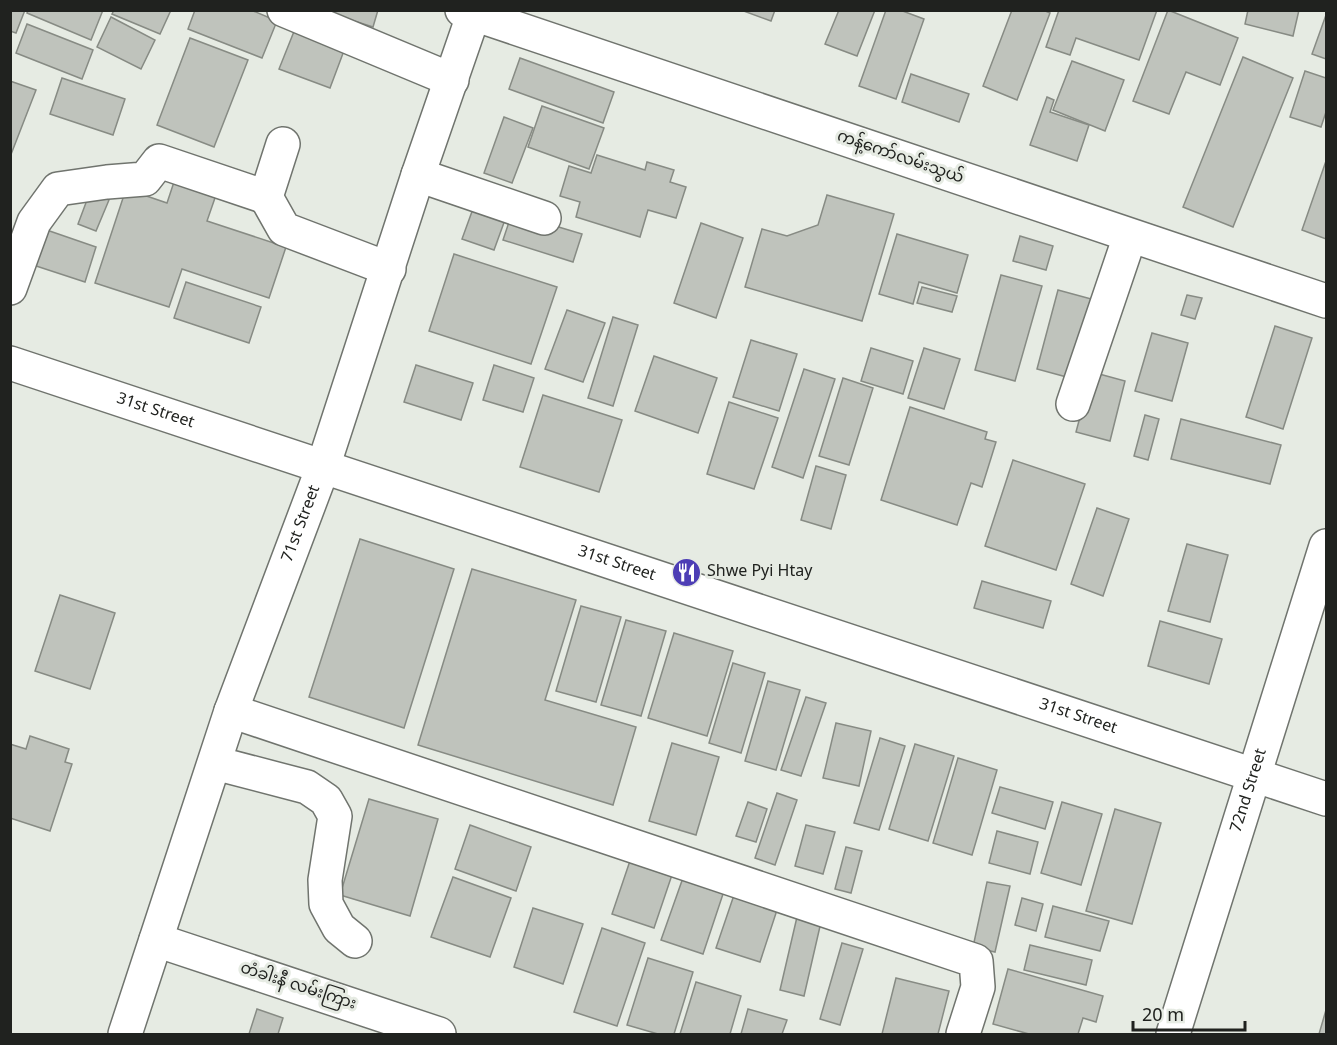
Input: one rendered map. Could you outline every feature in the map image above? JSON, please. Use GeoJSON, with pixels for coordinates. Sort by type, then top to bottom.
{"type":"FeatureCollection","features":[{"type":"Feature","properties":{"kind":"street"},"geometry":{"type":"LineString","coordinates":[[284,10],[452,80]]}},
{"type":"Feature","properties":{"kind":"street","name":"71st Street"},"geometry":{"type":"LineString","coordinates":[[125,1035],[231,711],[323,467],[418,175],[452,80],[470,12]]}},
{"type":"Feature","properties":{"kind":"street","name":"ကန့်ကော်လမ်းသွယ်"},"geometry":{"type":"LineString","coordinates":[[470,12],[1326,302]]}},
{"type":"Feature","properties":{"kind":"street"},"geometry":{"type":"LineString","coordinates":[[266,197],[283,144]]}},
{"type":"Feature","properties":{"kind":"street"},"geometry":{"type":"LineString","coordinates":[[10,288],[34,222],[58,189],[145,179],[159,161],[266,197],[284,229],[389,269]]}},
{"type":"Feature","properties":{"kind":"street"},"geometry":{"type":"LineString","coordinates":[[418,175],[543,218]]}},
{"type":"Feature","properties":{"kind":"street"},"geometry":{"type":"LineString","coordinates":[[1073,404],[1130,236]]}},
{"type":"Feature","properties":{"kind":"street","name":"31st Street"},"geometry":{"type":"LineString","coordinates":[[10,363],[1326,799]]}},
{"type":"Feature","properties":{"kind":"street","name":"72nd Street"},"geometry":{"type":"LineString","coordinates":[[1173,1035],[1326,546]]}},
{"type":"Feature","properties":{"kind":"street"},"geometry":{"type":"LineString","coordinates":[[231,711],[976,962],[978,987],[963,1035]]}},
{"type":"Feature","properties":{"kind":"street"},"geometry":{"type":"LineString","coordinates":[[215,763],[307,787],[326,800],[335,816],[325,880],[327,904],[339,927],[355,941]]}},
{"type":"Feature","properties":{"kind":"street","name":"တံခါးနီ လမ်းကြား"},"geometry":{"type":"LineString","coordinates":[[156,940],[440,1035]]}},
{"type":"Feature","properties":{"kind":"building"},"geometry":{"type":"Polygon","coordinates":[[[10,10],[25,10],[16,33],[10,31],[10,10]]]}},
{"type":"Feature","properties":{"kind":"building"},"geometry":{"type":"Polygon","coordinates":[[[28,10],[103,10],[91,40],[27,13],[28,10]]]}},
{"type":"Feature","properties":{"kind":"building"},"geometry":{"type":"Polygon","coordinates":[[[114,10],[171,10],[160,34],[112,14],[114,10]]]}},
{"type":"Feature","properties":{"kind":"building"},"geometry":{"type":"Polygon","coordinates":[[[195,10],[251,10],[277,21],[262,58],[188,29],[195,10]]]}},
{"type":"Feature","properties":{"kind":"building"},"geometry":{"type":"Polygon","coordinates":[[[330,10],[378,10],[373,27],[329,13],[330,10]]]}},
{"type":"Feature","properties":{"kind":"building"},"geometry":{"type":"Polygon","coordinates":[[[741,10],[775,10],[771,21],[741,10]]]}},
{"type":"Feature","properties":{"kind":"building"},"geometry":{"type":"Polygon","coordinates":[[[839,10],[875,10],[857,56],[825,44],[839,10]]]}},
{"type":"Feature","properties":{"kind":"building"},"geometry":{"type":"Polygon","coordinates":[[[886,10],[900,10],[924,19],[896,99],[859,86],[886,10]]]}},
{"type":"Feature","properties":{"kind":"building"},"geometry":{"type":"Polygon","coordinates":[[[1012,10],[1043,10],[1050,13],[1017,100],[983,86],[1012,10]]]}},
{"type":"Feature","properties":{"kind":"building"},"geometry":{"type":"Polygon","coordinates":[[[1059,10],[1157,10],[1139,60],[1076,38],[1070,55],[1046,47],[1059,10]]]}},
{"type":"Feature","properties":{"kind":"building"},"geometry":{"type":"Polygon","coordinates":[[[1168,10],[1238,38],[1220,85],[1186,72],[1169,114],[1133,101],[1168,10]]]}},
{"type":"Feature","properties":{"kind":"building"},"geometry":{"type":"Polygon","coordinates":[[[1248,10],[1299,10],[1293,36],[1245,24],[1248,10]]]}},
{"type":"Feature","properties":{"kind":"building"},"geometry":{"type":"Polygon","coordinates":[[[1326,15],[1326,59],[1312,54],[1326,15]]]}},
{"type":"Feature","properties":{"kind":"building"},"geometry":{"type":"Polygon","coordinates":[[[111,17],[155,40],[141,69],[97,47],[111,17]]]}},
{"type":"Feature","properties":{"kind":"building"},"geometry":{"type":"Polygon","coordinates":[[[27,24],[93,50],[82,79],[16,53],[27,24]]]}},
{"type":"Feature","properties":{"kind":"building"},"geometry":{"type":"Polygon","coordinates":[[[295,29],[345,48],[330,88],[279,69],[295,29]]]}},
{"type":"Feature","properties":{"kind":"building"},"geometry":{"type":"Polygon","coordinates":[[[190,38],[248,60],[214,147],[157,125],[190,38]]]}},
{"type":"Feature","properties":{"kind":"building"},"geometry":{"type":"Polygon","coordinates":[[[1243,57],[1293,78],[1233,227],[1183,207],[1243,57]]]}},
{"type":"Feature","properties":{"kind":"building"},"geometry":{"type":"Polygon","coordinates":[[[520,58],[614,92],[603,123],[509,89],[520,58]]]}},
{"type":"Feature","properties":{"kind":"building"},"geometry":{"type":"Polygon","coordinates":[[[1072,61],[1124,80],[1105,131],[1053,110],[1072,61]]]}},
{"type":"Feature","properties":{"kind":"building"},"geometry":{"type":"Polygon","coordinates":[[[1305,71],[1326,78],[1326,112],[1321,127],[1290,117],[1305,71]]]}},
{"type":"Feature","properties":{"kind":"building"},"geometry":{"type":"Polygon","coordinates":[[[911,74],[969,94],[959,122],[902,102],[911,74]]]}},
{"type":"Feature","properties":{"kind":"building"},"geometry":{"type":"Polygon","coordinates":[[[62,78],[125,99],[113,135],[50,114],[62,78]]]}},
{"type":"Feature","properties":{"kind":"building"},"geometry":{"type":"Polygon","coordinates":[[[10,81],[36,90],[10,157],[10,81]]]}},
{"type":"Feature","properties":{"kind":"building"},"geometry":{"type":"Polygon","coordinates":[[[1047,97],[1054,100],[1050,112],[1089,125],[1077,161],[1030,145],[1047,97]]]}},
{"type":"Feature","properties":{"kind":"building"},"geometry":{"type":"Polygon","coordinates":[[[542,106],[604,128],[589,169],[528,147],[542,106]]]}},
{"type":"Feature","properties":{"kind":"building"},"geometry":{"type":"Polygon","coordinates":[[[504,117],[533,128],[512,183],[484,173],[504,117]]]}},
{"type":"Feature","properties":{"kind":"building"},"geometry":{"type":"Polygon","coordinates":[[[597,155],[645,170],[647,162],[674,170],[670,182],[686,187],[676,218],[648,210],[640,237],[576,217],[580,202],[560,196],[569,166],[591,173],[597,155]]]}},
{"type":"Feature","properties":{"kind":"building"},"geometry":{"type":"Polygon","coordinates":[[[1326,161],[1326,239],[1302,230],[1326,161]]]}},
{"type":"Feature","properties":{"kind":"building"},"geometry":{"type":"Polygon","coordinates":[[[174,182],[216,195],[207,221],[286,247],[269,298],[182,269],[169,307],[95,283],[126,189],[167,203],[174,182]]]}},
{"type":"Feature","properties":{"kind":"building"},"geometry":{"type":"Polygon","coordinates":[[[90,192],[109,200],[96,231],[78,224],[90,192]]]}},
{"type":"Feature","properties":{"kind":"building"},"geometry":{"type":"Polygon","coordinates":[[[827,195],[894,214],[862,321],[745,287],[762,229],[787,236],[818,225],[827,195]]]}},
{"type":"Feature","properties":{"kind":"building"},"geometry":{"type":"Polygon","coordinates":[[[474,206],[506,217],[494,250],[462,239],[474,206]]]}},
{"type":"Feature","properties":{"kind":"building"},"geometry":{"type":"Polygon","coordinates":[[[512,213],[582,234],[573,262],[503,240],[512,213]]]}},
{"type":"Feature","properties":{"kind":"building"},"geometry":{"type":"Polygon","coordinates":[[[701,223],[743,238],[716,318],[674,303],[701,223]]]}},
{"type":"Feature","properties":{"kind":"building"},"geometry":{"type":"Polygon","coordinates":[[[38,227],[96,247],[85,282],[27,263],[38,227]]]}},
{"type":"Feature","properties":{"kind":"building"},"geometry":{"type":"Polygon","coordinates":[[[897,234],[968,255],[957,293],[919,282],[913,304],[879,294],[897,234]]]}},
{"type":"Feature","properties":{"kind":"building"},"geometry":{"type":"Polygon","coordinates":[[[1020,236],[1053,246],[1046,270],[1013,261],[1020,236]]]}},
{"type":"Feature","properties":{"kind":"building"},"geometry":{"type":"Polygon","coordinates":[[[454,254],[557,287],[531,364],[429,331],[454,254]]]}},
{"type":"Feature","properties":{"kind":"building"},"geometry":{"type":"Polygon","coordinates":[[[1001,275],[1042,286],[1015,381],[975,370],[1001,275]]]}},
{"type":"Feature","properties":{"kind":"building"},"geometry":{"type":"Polygon","coordinates":[[[186,282],[261,307],[249,343],[174,318],[186,282]]]}},
{"type":"Feature","properties":{"kind":"building"},"geometry":{"type":"Polygon","coordinates":[[[922,287],[957,296],[952,312],[917,303],[922,287]]]}},
{"type":"Feature","properties":{"kind":"building"},"geometry":{"type":"Polygon","coordinates":[[[1058,290],[1095,300],[1074,379],[1037,369],[1058,290]]]}},
{"type":"Feature","properties":{"kind":"building"},"geometry":{"type":"Polygon","coordinates":[[[1187,295],[1202,298],[1195,319],[1181,315],[1187,295]]]}},
{"type":"Feature","properties":{"kind":"building"},"geometry":{"type":"Polygon","coordinates":[[[567,310],[605,323],[583,382],[545,369],[567,310]]]}},
{"type":"Feature","properties":{"kind":"building"},"geometry":{"type":"Polygon","coordinates":[[[613,317],[638,325],[613,406],[588,398],[613,317]]]}},
{"type":"Feature","properties":{"kind":"building"},"geometry":{"type":"Polygon","coordinates":[[[1275,326],[1312,338],[1283,429],[1246,417],[1275,326]]]}},
{"type":"Feature","properties":{"kind":"building"},"geometry":{"type":"Polygon","coordinates":[[[1152,333],[1188,343],[1172,401],[1135,391],[1152,333]]]}},
{"type":"Feature","properties":{"kind":"building"},"geometry":{"type":"Polygon","coordinates":[[[751,340],[797,354],[779,411],[733,397],[751,340]]]}},
{"type":"Feature","properties":{"kind":"building"},"geometry":{"type":"Polygon","coordinates":[[[871,348],[913,361],[903,394],[861,381],[871,348]]]}},
{"type":"Feature","properties":{"kind":"building"},"geometry":{"type":"Polygon","coordinates":[[[924,348],[960,359],[944,409],[908,398],[924,348]]]}},
{"type":"Feature","properties":{"kind":"building"},"geometry":{"type":"Polygon","coordinates":[[[654,356],[717,378],[698,433],[635,411],[654,356]]]}},
{"type":"Feature","properties":{"kind":"building"},"geometry":{"type":"Polygon","coordinates":[[[416,365],[473,383],[461,420],[404,402],[416,365]]]}},
{"type":"Feature","properties":{"kind":"building"},"geometry":{"type":"Polygon","coordinates":[[[494,365],[534,378],[523,412],[483,400],[494,365]]]}},
{"type":"Feature","properties":{"kind":"building"},"geometry":{"type":"Polygon","coordinates":[[[804,369],[835,379],[803,478],[772,467],[804,369]]]}},
{"type":"Feature","properties":{"kind":"building"},"geometry":{"type":"Polygon","coordinates":[[[1092,372],[1125,381],[1110,441],[1076,432],[1092,372]]]}},
{"type":"Feature","properties":{"kind":"building"},"geometry":{"type":"Polygon","coordinates":[[[843,378],[873,388],[849,465],[819,456],[843,378]]]}},
{"type":"Feature","properties":{"kind":"building"},"geometry":{"type":"Polygon","coordinates":[[[543,395],[622,420],[599,492],[520,467],[543,395]]]}},
{"type":"Feature","properties":{"kind":"building"},"geometry":{"type":"Polygon","coordinates":[[[729,402],[778,418],[754,489],[707,474],[729,402]]]}},
{"type":"Feature","properties":{"kind":"building"},"geometry":{"type":"Polygon","coordinates":[[[910,407],[987,432],[985,439],[996,442],[982,487],[971,483],[957,525],[881,500],[910,407]]]}},
{"type":"Feature","properties":{"kind":"building"},"geometry":{"type":"Polygon","coordinates":[[[1145,415],[1159,419],[1148,460],[1134,456],[1145,415]]]}},
{"type":"Feature","properties":{"kind":"building"},"geometry":{"type":"Polygon","coordinates":[[[1181,419],[1281,445],[1270,484],[1171,459],[1181,419]]]}},
{"type":"Feature","properties":{"kind":"building"},"geometry":{"type":"Polygon","coordinates":[[[1013,460],[1085,484],[1056,570],[985,546],[1013,460]]]}},
{"type":"Feature","properties":{"kind":"building"},"geometry":{"type":"Polygon","coordinates":[[[816,466],[846,475],[831,529],[801,520],[816,466]]]}},
{"type":"Feature","properties":{"kind":"building"},"geometry":{"type":"Polygon","coordinates":[[[1097,508],[1129,519],[1103,596],[1071,584],[1097,508]]]}},
{"type":"Feature","properties":{"kind":"building"},"geometry":{"type":"Polygon","coordinates":[[[360,539],[454,569],[404,728],[309,697],[360,539]]]}},
{"type":"Feature","properties":{"kind":"building"},"geometry":{"type":"Polygon","coordinates":[[[1187,544],[1228,555],[1210,622],[1168,611],[1187,544]]]}},
{"type":"Feature","properties":{"kind":"building"},"geometry":{"type":"Polygon","coordinates":[[[472,569],[576,600],[545,700],[636,727],[613,805],[418,745],[472,569]]]}},
{"type":"Feature","properties":{"kind":"building"},"geometry":{"type":"Polygon","coordinates":[[[982,581],[1051,601],[1043,628],[974,608],[982,581]]]}},
{"type":"Feature","properties":{"kind":"building"},"geometry":{"type":"Polygon","coordinates":[[[60,595],[115,613],[90,689],[35,671],[60,595]]]}},
{"type":"Feature","properties":{"kind":"building"},"geometry":{"type":"Polygon","coordinates":[[[581,606],[621,617],[596,702],[556,691],[581,606]]]}},
{"type":"Feature","properties":{"kind":"building"},"geometry":{"type":"Polygon","coordinates":[[[626,620],[666,631],[641,716],[601,705],[626,620]]]}},
{"type":"Feature","properties":{"kind":"building"},"geometry":{"type":"Polygon","coordinates":[[[1160,621],[1222,639],[1209,684],[1148,666],[1160,621]]]}},
{"type":"Feature","properties":{"kind":"building"},"geometry":{"type":"Polygon","coordinates":[[[674,633],[733,651],[707,736],[648,718],[674,633]]]}},
{"type":"Feature","properties":{"kind":"building"},"geometry":{"type":"Polygon","coordinates":[[[733,663],[765,673],[741,753],[709,743],[733,663]]]}},
{"type":"Feature","properties":{"kind":"building"},"geometry":{"type":"Polygon","coordinates":[[[768,681],[800,690],[776,770],[745,761],[768,681]]]}},
{"type":"Feature","properties":{"kind":"building"},"geometry":{"type":"Polygon","coordinates":[[[806,697],[826,703],[801,776],[781,770],[806,697]]]}},
{"type":"Feature","properties":{"kind":"building"},"geometry":{"type":"Polygon","coordinates":[[[836,723],[871,731],[859,786],[823,778],[836,723]]]}},
{"type":"Feature","properties":{"kind":"building"},"geometry":{"type":"Polygon","coordinates":[[[30,736],[69,749],[65,762],[72,764],[50,831],[10,818],[10,744],[26,749],[30,736]]]}},
{"type":"Feature","properties":{"kind":"building"},"geometry":{"type":"Polygon","coordinates":[[[880,738],[905,746],[879,830],[854,823],[880,738]]]}},
{"type":"Feature","properties":{"kind":"building"},"geometry":{"type":"Polygon","coordinates":[[[672,743],[719,757],[696,835],[649,821],[672,743]]]}},
{"type":"Feature","properties":{"kind":"building"},"geometry":{"type":"Polygon","coordinates":[[[915,744],[954,756],[928,841],[889,829],[915,744]]]}},
{"type":"Feature","properties":{"kind":"building"},"geometry":{"type":"Polygon","coordinates":[[[958,758],[997,770],[972,855],[933,843],[958,758]]]}},
{"type":"Feature","properties":{"kind":"building"},"geometry":{"type":"Polygon","coordinates":[[[1000,787],[1053,802],[1045,829],[992,813],[1000,787]]]}},
{"type":"Feature","properties":{"kind":"building"},"geometry":{"type":"Polygon","coordinates":[[[777,793],[797,800],[775,865],[755,858],[777,793]]]}},
{"type":"Feature","properties":{"kind":"building"},"geometry":{"type":"Polygon","coordinates":[[[369,799],[438,819],[410,916],[340,895],[369,799]]]}},
{"type":"Feature","properties":{"kind":"building"},"geometry":{"type":"Polygon","coordinates":[[[748,802],[767,809],[756,842],[736,836],[748,802]]]}},
{"type":"Feature","properties":{"kind":"building"},"geometry":{"type":"Polygon","coordinates":[[[1062,802],[1102,814],[1081,885],[1041,873],[1062,802]]]}},
{"type":"Feature","properties":{"kind":"building"},"geometry":{"type":"Polygon","coordinates":[[[1115,809],[1161,823],[1132,924],[1086,911],[1115,809]]]}},
{"type":"Feature","properties":{"kind":"building"},"geometry":{"type":"Polygon","coordinates":[[[470,825],[531,847],[516,891],[455,869],[470,825]]]}},
{"type":"Feature","properties":{"kind":"building"},"geometry":{"type":"Polygon","coordinates":[[[806,825],[835,832],[823,874],[795,866],[806,825]]]}},
{"type":"Feature","properties":{"kind":"building"},"geometry":{"type":"Polygon","coordinates":[[[997,831],[1038,842],[1030,874],[989,863],[997,831]]]}},
{"type":"Feature","properties":{"kind":"building"},"geometry":{"type":"Polygon","coordinates":[[[846,847],[862,851],[851,893],[835,889],[846,847]]]}},
{"type":"Feature","properties":{"kind":"building"},"geometry":{"type":"Polygon","coordinates":[[[634,849],[676,863],[654,928],[612,914],[634,849]]]}},
{"type":"Feature","properties":{"kind":"building"},"geometry":{"type":"Polygon","coordinates":[[[684,875],[725,888],[703,954],[661,940],[684,875]]]}},
{"type":"Feature","properties":{"kind":"building"},"geometry":{"type":"Polygon","coordinates":[[[453,877],[511,898],[490,957],[431,937],[453,877]]]}},
{"type":"Feature","properties":{"kind":"building"},"geometry":{"type":"Polygon","coordinates":[[[987,882],[1010,886],[995,952],[973,947],[987,882]]]}},
{"type":"Feature","properties":{"kind":"building"},"geometry":{"type":"Polygon","coordinates":[[[734,895],[777,910],[760,962],[716,948],[734,895]]]}},
{"type":"Feature","properties":{"kind":"building"},"geometry":{"type":"Polygon","coordinates":[[[1022,898],[1043,904],[1036,931],[1015,925],[1022,898]]]}},
{"type":"Feature","properties":{"kind":"building"},"geometry":{"type":"Polygon","coordinates":[[[1053,906],[1109,921],[1100,951],[1045,937],[1053,906]]]}},
{"type":"Feature","properties":{"kind":"building"},"geometry":{"type":"Polygon","coordinates":[[[533,908],[583,924],[563,984],[514,967],[533,908]]]}},
{"type":"Feature","properties":{"kind":"building"},"geometry":{"type":"Polygon","coordinates":[[[797,917],[821,922],[804,996],[780,990],[797,917]]]}},
{"type":"Feature","properties":{"kind":"building"},"geometry":{"type":"Polygon","coordinates":[[[602,928],[645,943],[617,1026],[574,1012],[602,928]]]}},
{"type":"Feature","properties":{"kind":"building"},"geometry":{"type":"Polygon","coordinates":[[[842,943],[863,949],[840,1025],[820,1019],[842,943]]]}},
{"type":"Feature","properties":{"kind":"building"},"geometry":{"type":"Polygon","coordinates":[[[1030,945],[1092,960],[1086,985],[1024,970],[1030,945]]]}},
{"type":"Feature","properties":{"kind":"building"},"geometry":{"type":"Polygon","coordinates":[[[648,958],[693,972],[674,1034],[658,1034],[627,1025],[648,958]]]}},
{"type":"Feature","properties":{"kind":"building"},"geometry":{"type":"Polygon","coordinates":[[[1008,969],[1103,996],[1096,1022],[1083,1018],[1078,1034],[1029,1034],[993,1024],[1008,969]]]}},
{"type":"Feature","properties":{"kind":"building"},"geometry":{"type":"Polygon","coordinates":[[[896,978],[949,991],[938,1034],[882,1034],[896,978]]]}},
{"type":"Feature","properties":{"kind":"building"},"geometry":{"type":"Polygon","coordinates":[[[696,982],[741,996],[730,1034],[680,1034],[696,982]]]}},
{"type":"Feature","properties":{"kind":"building"},"geometry":{"type":"Polygon","coordinates":[[[257,1009],[283,1018],[278,1034],[249,1034],[257,1009]]]}},
{"type":"Feature","properties":{"kind":"building"},"geometry":{"type":"Polygon","coordinates":[[[748,1009],[787,1020],[782,1034],[741,1034],[748,1009]]]}},
{"type":"Feature","properties":{"kind":"building"},"geometry":{"type":"Polygon","coordinates":[[[1326,1010],[1326,1034],[1319,1034],[1326,1010]]]}},
{"type":"Feature","properties":{"kind":"place","name":"Shwe Pyi Htay"},"geometry":{"type":"Point","coordinates":[686,572]}}]}
